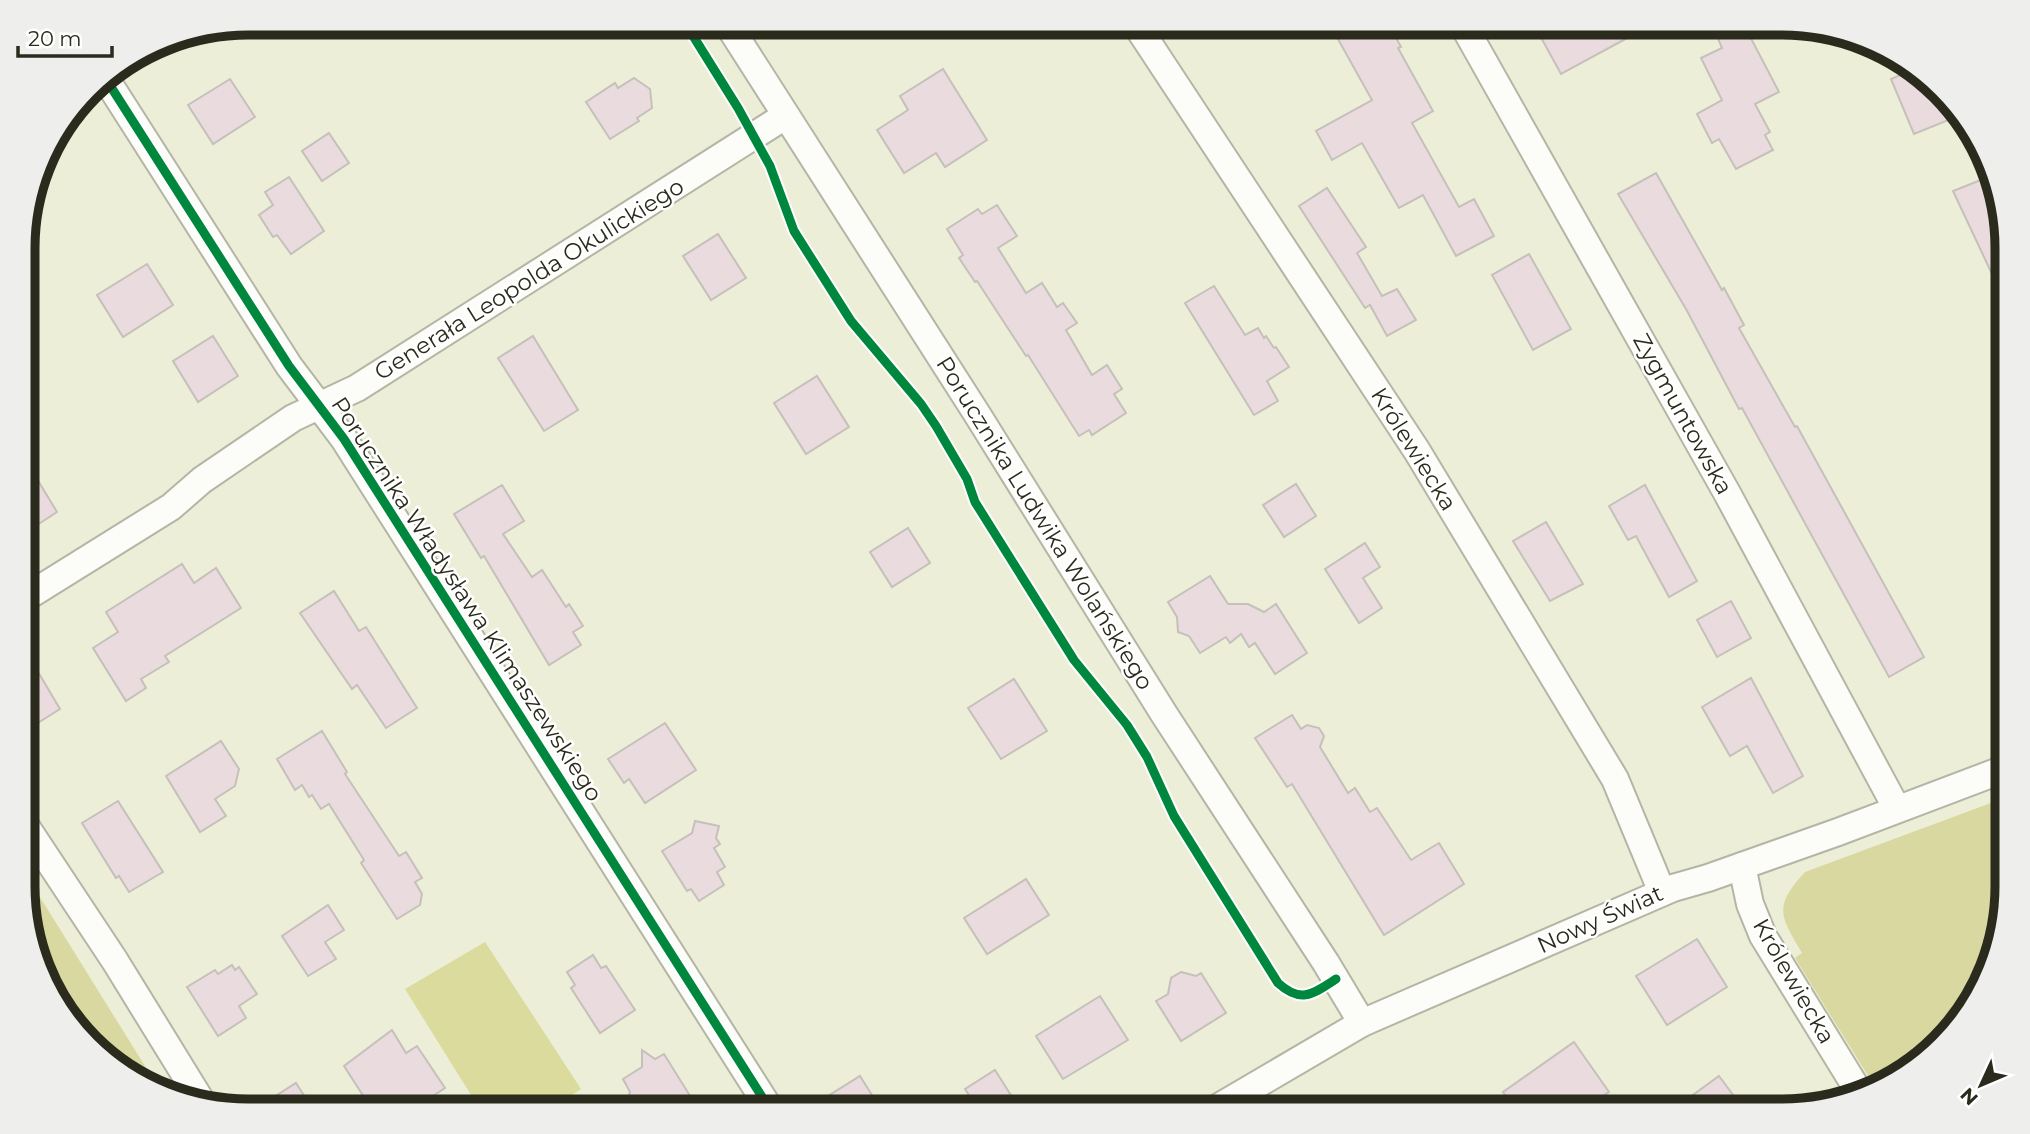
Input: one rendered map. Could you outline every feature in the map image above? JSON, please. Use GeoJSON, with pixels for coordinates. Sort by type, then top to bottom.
{"type":"FeatureCollection","features":[{"type":"Feature","properties":{"kind":"street","name":"Porucznika Ludwika Wolańskiego"},"geometry":{"type":"LineString","coordinates":[[734,35],[977,414],[1164,714],[1326,962],[1362,1023]]}},
{"type":"Feature","properties":{"kind":"street","name":"Królewiecka"},"geometry":{"type":"LineString","coordinates":[[1143,35],[1417,451],[1558,683],[1615,779],[1662,892]]}},
{"type":"Feature","properties":{"kind":"street","name":"Zygmuntowska"},"geometry":{"type":"LineString","coordinates":[[1469,35],[1727,493],[1897,809]]}},
{"type":"Feature","properties":{"kind":"street","name":"Porucznika Władysława Klimaszewskiego"},"geometry":{"type":"LineString","coordinates":[[110,85],[289,366],[344,439],[763,1099]]}},
{"type":"Feature","properties":{"kind":"street","name":"Generała Leopolda Okulickiego"},"geometry":{"type":"LineString","coordinates":[[35,592],[171,507],[213,472],[293,418],[356,388],[785,116]]}},
{"type":"Feature","properties":{"kind":"street","name":"Nowy Świat"},"geometry":{"type":"LineString","coordinates":[[1232,1099],[1362,1023],[1662,892],[1742,866],[1995,772]]}},
{"type":"Feature","properties":{"kind":"street"},"geometry":{"type":"LineString","coordinates":[[35,840],[115,961],[197,1093]]}},
{"type":"Feature","properties":{"kind":"street","name":"Królewiecka"},"geometry":{"type":"LineString","coordinates":[[1742,866],[1750,905],[1763,936],[1855,1086]]}},
{"type":"Feature","properties":{"kind":"green space"},"geometry":{"type":"Polygon","coordinates":[[[1995,801],[1995,900],[1984,955],[1973,980],[1951,1016],[1933,1037],[1912,1055],[1870,1080],[1795,958],[1802,953],[1783,911],[1788,894],[1805,872],[1995,801]]]}},
{"type":"Feature","properties":{"kind":"green space"},"geometry":{"type":"Polygon","coordinates":[[[35,889],[151,1075],[118,1055],[97,1037],[71,1004],[51,968],[42,941],[35,889]]]}},
{"type":"Feature","properties":{"kind":"green space"},"geometry":{"type":"Polygon","coordinates":[[[485,942],[581,1089],[566,1099],[474,1099],[405,989],[485,942]]]}},
{"type":"Feature","properties":{"kind":"building"},"geometry":{"type":"Polygon","coordinates":[[[1336,35],[1394,35],[1401,47],[1398,48],[1433,111],[1412,123],[1459,207],[1474,199],[1494,236],[1456,256],[1423,195],[1399,208],[1362,143],[1332,160],[1316,131],[1372,100],[1336,35]]]}},
{"type":"Feature","properties":{"kind":"building"},"geometry":{"type":"Polygon","coordinates":[[[1540,35],[1633,35],[1561,74],[1540,35]]]}},
{"type":"Feature","properties":{"kind":"building"},"geometry":{"type":"Polygon","coordinates":[[[1717,35],[1749,35],[1779,92],[1755,104],[1770,132],[1765,135],[1773,150],[1736,169],[1719,139],[1712,143],[1697,114],[1722,100],[1701,58],[1722,48],[1717,35]]]}},
{"type":"Feature","properties":{"kind":"building"},"geometry":{"type":"Polygon","coordinates":[[[943,69],[987,140],[945,167],[936,153],[904,173],[877,130],[908,110],[900,96],[943,69]]]}},
{"type":"Feature","properties":{"kind":"building"},"geometry":{"type":"Polygon","coordinates":[[[1904,74],[1912,79],[1933,97],[1951,119],[1914,134],[1891,79],[1904,74]]]}},
{"type":"Feature","properties":{"kind":"building"},"geometry":{"type":"Polygon","coordinates":[[[634,78],[650,89],[652,108],[637,118],[639,121],[610,139],[586,102],[615,83],[618,88],[634,78]]]}},
{"type":"Feature","properties":{"kind":"building"},"geometry":{"type":"Polygon","coordinates":[[[230,79],[255,117],[213,144],[188,105],[230,79]]]}},
{"type":"Feature","properties":{"kind":"building"},"geometry":{"type":"Polygon","coordinates":[[[329,133],[349,163],[322,181],[302,151],[329,133]]]}},
{"type":"Feature","properties":{"kind":"building"},"geometry":{"type":"Polygon","coordinates":[[[1656,173],[1722,290],[1724,288],[1744,325],[1739,328],[1795,427],[1797,426],[1924,657],[1889,677],[1742,408],[1739,409],[1686,309],[1618,194],[1656,173]]]}},
{"type":"Feature","properties":{"kind":"building"},"geometry":{"type":"Polygon","coordinates":[[[289,177],[324,231],[291,254],[277,235],[273,237],[259,215],[273,205],[265,192],[289,177]]]}},
{"type":"Feature","properties":{"kind":"building"},"geometry":{"type":"Polygon","coordinates":[[[1984,179],[1995,234],[1995,280],[1953,191],[1984,179]]]}},
{"type":"Feature","properties":{"kind":"building"},"geometry":{"type":"Polygon","coordinates":[[[1327,188],[1366,247],[1357,253],[1382,296],[1397,289],[1416,320],[1387,336],[1370,305],[1365,308],[1299,206],[1327,188]]]}},
{"type":"Feature","properties":{"kind":"building"},"geometry":{"type":"Polygon","coordinates":[[[997,205],[1017,236],[998,248],[1026,293],[1042,283],[1057,307],[1063,303],[1077,323],[1066,330],[1092,375],[1107,365],[1122,389],[1114,394],[1126,413],[1092,435],[1089,430],[1079,436],[1028,355],[1026,356],[959,258],[963,255],[947,229],[978,209],[982,214],[997,205]]]}},
{"type":"Feature","properties":{"kind":"building"},"geometry":{"type":"Polygon","coordinates":[[[718,234],[746,278],[711,300],[683,256],[718,234]]]}},
{"type":"Feature","properties":{"kind":"building"},"geometry":{"type":"Polygon","coordinates":[[[1529,254],[1571,329],[1533,350],[1492,275],[1529,254]]]}},
{"type":"Feature","properties":{"kind":"building"},"geometry":{"type":"Polygon","coordinates":[[[147,264],[173,305],[123,337],[97,295],[147,264]]]}},
{"type":"Feature","properties":{"kind":"building"},"geometry":{"type":"Polygon","coordinates":[[[1214,286],[1245,335],[1258,328],[1264,338],[1266,336],[1274,348],[1276,347],[1289,367],[1267,381],[1278,401],[1254,415],[1185,303],[1214,286]]]}},
{"type":"Feature","properties":{"kind":"building"},"geometry":{"type":"Polygon","coordinates":[[[213,336],[238,376],[198,402],[173,361],[213,336]]]}},
{"type":"Feature","properties":{"kind":"building"},"geometry":{"type":"Polygon","coordinates":[[[533,336],[578,410],[544,431],[498,358],[533,336]]]}},
{"type":"Feature","properties":{"kind":"building"},"geometry":{"type":"Polygon","coordinates":[[[817,376],[849,427],[806,454],[774,403],[817,376]]]}},
{"type":"Feature","properties":{"kind":"building"},"geometry":{"type":"Polygon","coordinates":[[[35,476],[57,512],[35,526],[35,476]]]}},
{"type":"Feature","properties":{"kind":"building"},"geometry":{"type":"Polygon","coordinates":[[[1296,484],[1316,516],[1284,537],[1263,505],[1296,484]]]}},
{"type":"Feature","properties":{"kind":"building"},"geometry":{"type":"Polygon","coordinates":[[[502,485],[524,521],[503,534],[532,577],[542,570],[566,607],[569,604],[583,626],[573,632],[581,645],[549,665],[484,556],[481,558],[454,514],[502,485]]]}},
{"type":"Feature","properties":{"kind":"building"},"geometry":{"type":"Polygon","coordinates":[[[1645,485],[1697,581],[1669,597],[1636,536],[1628,540],[1609,506],[1645,485]]]}},
{"type":"Feature","properties":{"kind":"building"},"geometry":{"type":"Polygon","coordinates":[[[1546,522],[1583,584],[1550,601],[1513,541],[1546,522]]]}},
{"type":"Feature","properties":{"kind":"building"},"geometry":{"type":"Polygon","coordinates":[[[908,528],[930,563],[892,587],[870,552],[908,528]]]}},
{"type":"Feature","properties":{"kind":"building"},"geometry":{"type":"Polygon","coordinates":[[[1365,543],[1380,567],[1363,578],[1382,608],[1359,623],[1325,569],[1365,543]]]}},
{"type":"Feature","properties":{"kind":"building"},"geometry":{"type":"Polygon","coordinates":[[[182,564],[194,583],[216,568],[241,608],[165,656],[169,662],[141,679],[146,688],[126,701],[93,648],[118,632],[106,612],[182,564]]]}},
{"type":"Feature","properties":{"kind":"building"},"geometry":{"type":"Polygon","coordinates":[[[1210,576],[1228,604],[1248,604],[1264,612],[1276,604],[1307,653],[1275,674],[1255,643],[1249,647],[1241,634],[1230,643],[1226,637],[1200,653],[1189,636],[1178,632],[1177,617],[1168,602],[1210,576]]]}},
{"type":"Feature","properties":{"kind":"building"},"geometry":{"type":"Polygon","coordinates":[[[334,591],[359,631],[366,627],[417,708],[386,728],[357,685],[352,689],[300,613],[334,591]]]}},
{"type":"Feature","properties":{"kind":"building"},"geometry":{"type":"Polygon","coordinates":[[[1731,601],[1751,638],[1717,657],[1697,620],[1731,601]]]}},
{"type":"Feature","properties":{"kind":"building"},"geometry":{"type":"Polygon","coordinates":[[[35,667],[60,709],[35,725],[35,667]]]}},
{"type":"Feature","properties":{"kind":"building"},"geometry":{"type":"Polygon","coordinates":[[[1751,678],[1803,776],[1773,793],[1747,746],[1730,756],[1702,707],[1751,678]]]}},
{"type":"Feature","properties":{"kind":"building"},"geometry":{"type":"Polygon","coordinates":[[[1014,679],[1047,731],[1001,759],[968,708],[1014,679]]]}},
{"type":"Feature","properties":{"kind":"building"},"geometry":{"type":"Polygon","coordinates":[[[1292,715],[1301,729],[1307,725],[1319,728],[1324,736],[1320,747],[1348,793],[1355,788],[1370,812],[1377,808],[1411,860],[1439,843],[1464,884],[1384,935],[1292,784],[1287,787],[1255,738],[1292,715]]]}},
{"type":"Feature","properties":{"kind":"building"},"geometry":{"type":"Polygon","coordinates":[[[665,723],[696,770],[645,803],[629,779],[624,783],[608,759],[665,723]]]}},
{"type":"Feature","properties":{"kind":"building"},"geometry":{"type":"Polygon","coordinates":[[[322,731],[347,772],[345,774],[399,856],[406,852],[422,878],[415,882],[422,894],[420,905],[397,919],[361,863],[364,860],[329,804],[321,809],[302,785],[295,790],[277,759],[322,731]]]}},
{"type":"Feature","properties":{"kind":"building"},"geometry":{"type":"Polygon","coordinates":[[[221,741],[239,769],[235,786],[215,799],[226,816],[200,832],[166,776],[221,741]]]}},
{"type":"Feature","properties":{"kind":"building"},"geometry":{"type":"Polygon","coordinates":[[[118,801],[163,872],[129,892],[119,876],[116,878],[82,823],[118,801]]]}},
{"type":"Feature","properties":{"kind":"building"},"geometry":{"type":"Polygon","coordinates":[[[695,821],[719,826],[716,838],[720,844],[714,848],[725,867],[717,872],[724,885],[699,901],[691,889],[687,891],[662,851],[692,833],[695,821]]]}},
{"type":"Feature","properties":{"kind":"building"},"geometry":{"type":"Polygon","coordinates":[[[1026,879],[1049,915],[987,954],[964,918],[1026,879]]]}},
{"type":"Feature","properties":{"kind":"building"},"geometry":{"type":"Polygon","coordinates":[[[328,905],[344,930],[325,942],[336,959],[308,976],[282,936],[328,905]]]}},
{"type":"Feature","properties":{"kind":"building"},"geometry":{"type":"Polygon","coordinates":[[[1697,939],[1727,987],[1667,1025],[1636,976],[1697,939]]]}},
{"type":"Feature","properties":{"kind":"building"},"geometry":{"type":"Polygon","coordinates":[[[593,955],[601,968],[606,966],[635,1010],[600,1033],[571,988],[575,985],[567,972],[593,955]]]}},
{"type":"Feature","properties":{"kind":"building"},"geometry":{"type":"Polygon","coordinates":[[[232,965],[235,970],[239,967],[257,994],[239,1006],[246,1018],[218,1036],[187,987],[215,970],[218,974],[232,965]]]}},
{"type":"Feature","properties":{"kind":"building"},"geometry":{"type":"Polygon","coordinates":[[[1181,972],[1196,976],[1201,973],[1226,1013],[1181,1041],[1156,1001],[1168,994],[1171,978],[1181,972]]]}},
{"type":"Feature","properties":{"kind":"building"},"geometry":{"type":"Polygon","coordinates":[[[1100,996],[1128,1040],[1063,1079],[1036,1036],[1100,996]]]}},
{"type":"Feature","properties":{"kind":"building"},"geometry":{"type":"Polygon","coordinates":[[[392,1030],[406,1053],[417,1046],[445,1088],[428,1099],[365,1099],[344,1066],[392,1030]]]}},
{"type":"Feature","properties":{"kind":"building"},"geometry":{"type":"Polygon","coordinates":[[[1574,1042],[1609,1092],[1598,1099],[1508,1099],[1503,1092],[1574,1042]]]}},
{"type":"Feature","properties":{"kind":"building"},"geometry":{"type":"Polygon","coordinates":[[[642,1050],[655,1059],[664,1054],[692,1099],[627,1099],[630,1092],[623,1079],[642,1067],[642,1050]]]}},
{"type":"Feature","properties":{"kind":"building"},"geometry":{"type":"Polygon","coordinates":[[[995,1070],[1013,1099],[971,1099],[965,1089],[995,1070]]]}},
{"type":"Feature","properties":{"kind":"building"},"geometry":{"type":"Polygon","coordinates":[[[860,1076],[874,1099],[823,1099],[860,1076]]]}},
{"type":"Feature","properties":{"kind":"building"},"geometry":{"type":"Polygon","coordinates":[[[1719,1076],[1736,1099],[1687,1099],[1719,1076]]]}},
{"type":"Feature","properties":{"kind":"building"},"geometry":{"type":"Polygon","coordinates":[[[296,1083],[306,1099],[271,1099],[296,1083]]]}},
{"type":"Feature","properties":{"kind":"cycle path"},"geometry":{"type":"LineString","coordinates":[[692,35],[770,166],[794,231],[851,321],[921,404],[936,426],[967,479],[975,502],[1074,660],[1127,725],[1147,757],[1174,816],[1278,983],[1300,995],[1314,992],[1336,979]]}},
{"type":"Feature","properties":{"kind":"cycle path"},"geometry":{"type":"LineString","coordinates":[[110,85],[289,366],[344,439],[763,1099]]}}]}
